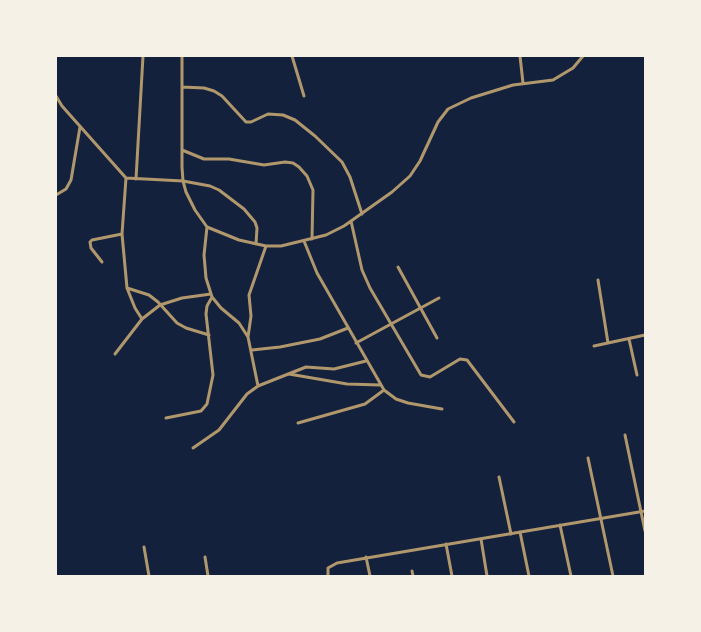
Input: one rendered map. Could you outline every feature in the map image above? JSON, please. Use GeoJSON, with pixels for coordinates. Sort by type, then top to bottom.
{"type":"FeatureCollection","features":[{"type":"Feature","properties":{"kind":"street"},"geometry":{"type":"LineString","coordinates":[[136,179],[143,56]]}},
{"type":"Feature","properties":{"kind":"street"},"geometry":{"type":"LineString","coordinates":[[182,56],[183,181],[195,210],[206,226],[239,240],[266,246],[281,246],[326,235],[362,214],[392,192],[410,176],[420,161],[438,122],[448,109],[471,98],[523,82],[553,80],[573,68],[583,56]]}},
{"type":"Feature","properties":{"kind":"street"},"geometry":{"type":"LineString","coordinates":[[292,56],[304,96]]}},
{"type":"Feature","properties":{"kind":"street"},"geometry":{"type":"LineString","coordinates":[[520,56],[523,82]]}},
{"type":"Feature","properties":{"kind":"street"},"geometry":{"type":"LineString","coordinates":[[182,87],[204,88],[214,91],[222,96],[246,122],[251,122],[268,114],[283,115],[295,120],[315,136],[342,162],[350,177],[362,214]]}},
{"type":"Feature","properties":{"kind":"street"},"geometry":{"type":"LineString","coordinates":[[56,96],[80,126],[126,178],[183,181],[215,188],[231,198],[244,209],[255,222],[257,228],[256,244]]}},
{"type":"Feature","properties":{"kind":"street"},"geometry":{"type":"LineString","coordinates":[[56,196],[66,189],[70,180],[80,126]]}},
{"type":"Feature","properties":{"kind":"street"},"geometry":{"type":"LineString","coordinates":[[182,150],[204,159],[229,159],[254,164],[293,163],[307,176],[313,190],[312,239]]}},
{"type":"Feature","properties":{"kind":"street"},"geometry":{"type":"LineString","coordinates":[[126,178],[122,234],[127,288],[135,308],[142,319]]}},
{"type":"Feature","properties":{"kind":"street"},"geometry":{"type":"LineString","coordinates":[[351,221],[362,270],[390,324],[420,375],[430,377],[460,359],[467,360],[514,422]]}},
{"type":"Feature","properties":{"kind":"street"},"geometry":{"type":"LineString","coordinates":[[206,226],[204,255],[206,278],[212,295],[221,308],[239,323],[248,337],[252,350],[258,386]]}},
{"type":"Feature","properties":{"kind":"street"},"geometry":{"type":"LineString","coordinates":[[102,262],[91,248],[90,242],[122,234]]}},
{"type":"Feature","properties":{"kind":"street"},"geometry":{"type":"LineString","coordinates":[[304,241],[317,273],[366,361],[384,390],[396,399],[408,404],[442,409]]}},
{"type":"Feature","properties":{"kind":"street"},"geometry":{"type":"LineString","coordinates":[[248,337],[250,316],[249,296],[266,246]]}},
{"type":"Feature","properties":{"kind":"street"},"geometry":{"type":"LineString","coordinates":[[398,267],[438,338]]}},
{"type":"Feature","properties":{"kind":"street"},"geometry":{"type":"LineString","coordinates":[[598,280],[608,343]]}},
{"type":"Feature","properties":{"kind":"street"},"geometry":{"type":"LineString","coordinates":[[127,288],[149,295],[177,323],[186,328],[208,335]]}},
{"type":"Feature","properties":{"kind":"street"},"geometry":{"type":"LineString","coordinates":[[115,354],[142,319],[160,305],[182,298],[212,295]]}},
{"type":"Feature","properties":{"kind":"street"},"geometry":{"type":"LineString","coordinates":[[166,418],[201,411],[207,404],[213,375],[208,335],[207,306],[212,295]]}},
{"type":"Feature","properties":{"kind":"street"},"geometry":{"type":"LineString","coordinates":[[356,343],[439,298]]}},
{"type":"Feature","properties":{"kind":"street"},"geometry":{"type":"LineString","coordinates":[[252,350],[280,347],[320,339],[348,328]]}},
{"type":"Feature","properties":{"kind":"street"},"geometry":{"type":"LineString","coordinates":[[594,346],[645,335]]}},
{"type":"Feature","properties":{"kind":"street"},"geometry":{"type":"LineString","coordinates":[[629,339],[637,375]]}},
{"type":"Feature","properties":{"kind":"street"},"geometry":{"type":"LineString","coordinates":[[193,448],[219,430],[247,394],[258,386],[306,367],[334,368],[366,361]]}},
{"type":"Feature","properties":{"kind":"street"},"geometry":{"type":"LineString","coordinates":[[289,374],[347,384],[380,385]]}},
{"type":"Feature","properties":{"kind":"street"},"geometry":{"type":"LineString","coordinates":[[298,423],[365,404],[376,398],[384,390]]}},
{"type":"Feature","properties":{"kind":"street"},"geometry":{"type":"LineString","coordinates":[[625,436],[643,511],[645,531]]}},
{"type":"Feature","properties":{"kind":"street"},"geometry":{"type":"LineString","coordinates":[[588,458],[602,518],[613,576]]}},
{"type":"Feature","properties":{"kind":"street"},"geometry":{"type":"LineString","coordinates":[[500,477],[511,534]]}},
{"type":"Feature","properties":{"kind":"street"},"geometry":{"type":"LineString","coordinates":[[328,576],[328,568],[331,565],[366,557],[643,511]]}},
{"type":"Feature","properties":{"kind":"street"},"geometry":{"type":"LineString","coordinates":[[560,525],[571,576]]}},
{"type":"Feature","properties":{"kind":"street"},"geometry":{"type":"LineString","coordinates":[[520,532],[529,576],[524,576]]}},
{"type":"Feature","properties":{"kind":"street"},"geometry":{"type":"LineString","coordinates":[[480,539],[487,576]]}},
{"type":"Feature","properties":{"kind":"street"},"geometry":{"type":"LineString","coordinates":[[446,544],[452,576]]}},
{"type":"Feature","properties":{"kind":"street"},"geometry":{"type":"LineString","coordinates":[[144,547],[149,576]]}},
{"type":"Feature","properties":{"kind":"street"},"geometry":{"type":"LineString","coordinates":[[205,557],[208,576]]}},
{"type":"Feature","properties":{"kind":"street"},"geometry":{"type":"LineString","coordinates":[[366,557],[370,576]]}},
{"type":"Feature","properties":{"kind":"street"},"geometry":{"type":"LineString","coordinates":[[412,571],[413,576]]}}]}
